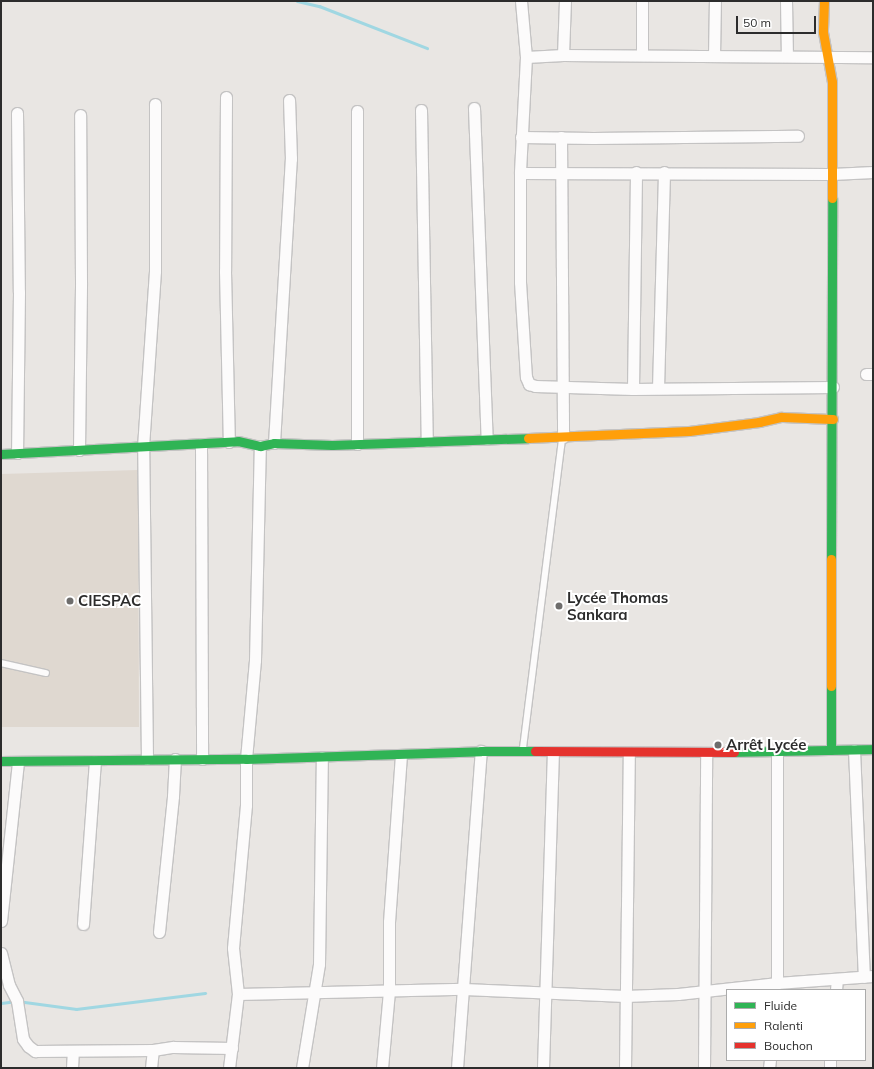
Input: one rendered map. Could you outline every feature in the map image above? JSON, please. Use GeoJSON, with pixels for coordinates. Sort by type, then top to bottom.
{"type":"FeatureCollection","features":[{"type":"Feature","properties":{"kind":"main road"},"geometry":{"type":"LineString","coordinates":[[824,1],[823,32],[826,57],[832,82],[833,420],[831,750]]}},
{"type":"Feature","properties":{"kind":"main road"},"geometry":{"type":"LineString","coordinates":[[1,454],[238,441],[260,446],[274,443],[332,445],[689,431],[758,422],[781,416],[833,420]]}},
{"type":"Feature","properties":{"kind":"main road"},"geometry":{"type":"LineString","coordinates":[[1,761],[95,761],[147,759],[246,760],[481,751],[553,753],[706,753],[873,749]]}},
{"type":"Feature","properties":{"kind":"street"},"geometry":{"type":"LineString","coordinates":[[521,1],[526,57],[520,173],[520,282],[526,377],[529,384],[535,386],[562,388],[633,389],[833,388]]}},
{"type":"Feature","properties":{"kind":"street"},"geometry":{"type":"LineString","coordinates":[[563,55],[565,1]]}},
{"type":"Feature","properties":{"kind":"street"},"geometry":{"type":"LineString","coordinates":[[642,1],[642,55]]}},
{"type":"Feature","properties":{"kind":"street"},"geometry":{"type":"LineString","coordinates":[[714,56],[715,1]]}},
{"type":"Feature","properties":{"kind":"street"},"geometry":{"type":"LineString","coordinates":[[786,1],[787,56]]}},
{"type":"Feature","properties":{"kind":"street"},"geometry":{"type":"LineString","coordinates":[[526,57],[563,55],[873,57]]}},
{"type":"Feature","properties":{"kind":"street"},"geometry":{"type":"LineString","coordinates":[[226,97],[225,271],[229,442]]}},
{"type":"Feature","properties":{"kind":"street"},"geometry":{"type":"LineString","coordinates":[[274,443],[291,159],[289,100]]}},
{"type":"Feature","properties":{"kind":"street"},"geometry":{"type":"LineString","coordinates":[[147,759],[143,447],[154,271],[155,104]]}},
{"type":"Feature","properties":{"kind":"street"},"geometry":{"type":"LineString","coordinates":[[474,108],[487,439]]}},
{"type":"Feature","properties":{"kind":"street"},"geometry":{"type":"LineString","coordinates":[[357,110],[357,444]]}},
{"type":"Feature","properties":{"kind":"street"},"geometry":{"type":"LineString","coordinates":[[421,110],[427,441]]}},
{"type":"Feature","properties":{"kind":"street"},"geometry":{"type":"LineString","coordinates":[[17,113],[19,292],[17,453]]}},
{"type":"Feature","properties":{"kind":"street"},"geometry":{"type":"LineString","coordinates":[[79,450],[81,282],[80,115]]}},
{"type":"Feature","properties":{"kind":"street"},"geometry":{"type":"LineString","coordinates":[[521,137],[798,136]]}},
{"type":"Feature","properties":{"kind":"street"},"geometry":{"type":"LineString","coordinates":[[561,137],[563,174],[560,206],[563,437]]}},
{"type":"Feature","properties":{"kind":"street"},"geometry":{"type":"LineString","coordinates":[[633,389],[636,172]]}},
{"type":"Feature","properties":{"kind":"street"},"geometry":{"type":"LineString","coordinates":[[520,173],[563,174],[664,172],[832,174],[873,172]]}},
{"type":"Feature","properties":{"kind":"street"},"geometry":{"type":"LineString","coordinates":[[658,388],[664,172]]}},
{"type":"Feature","properties":{"kind":"street"},"geometry":{"type":"LineString","coordinates":[[201,444],[202,760]]}},
{"type":"Feature","properties":{"kind":"street"},"geometry":{"type":"LineString","coordinates":[[229,1068],[238,994],[233,948],[246,805],[246,760],[255,660],[260,446]]}},
{"type":"Feature","properties":{"kind":"street"},"geometry":{"type":"LineString","coordinates":[[743,989],[772,986],[836,985],[868,976],[854,750]]}},
{"type":"Feature","properties":{"kind":"street"},"geometry":{"type":"LineString","coordinates":[[457,1068],[481,751]]}},
{"type":"Feature","properties":{"kind":"street"},"geometry":{"type":"LineString","coordinates":[[772,986],[777,752]]}},
{"type":"Feature","properties":{"kind":"street"},"geometry":{"type":"LineString","coordinates":[[543,1068],[553,753]]}},
{"type":"Feature","properties":{"kind":"street"},"geometry":{"type":"LineString","coordinates":[[625,1068],[629,753]]}},
{"type":"Feature","properties":{"kind":"street"},"geometry":{"type":"LineString","coordinates":[[704,1068],[706,753]]}},
{"type":"Feature","properties":{"kind":"street"},"geometry":{"type":"LineString","coordinates":[[382,1068],[389,992],[389,922],[401,755]]}},
{"type":"Feature","properties":{"kind":"street"},"geometry":{"type":"LineString","coordinates":[[302,1068],[305,1040],[319,964],[322,758]]}},
{"type":"Feature","properties":{"kind":"street"},"geometry":{"type":"LineString","coordinates":[[159,932],[173,796],[175,759]]}},
{"type":"Feature","properties":{"kind":"street"},"geometry":{"type":"LineString","coordinates":[[83,924],[95,761]]}},
{"type":"Feature","properties":{"kind":"street"},"geometry":{"type":"LineString","coordinates":[[1,921],[18,762]]}},
{"type":"Feature","properties":{"kind":"street"},"geometry":{"type":"LineString","coordinates":[[1,953],[9,985],[17,1001],[23,1039],[34,1052],[153,1050],[173,1047],[232,1048]]}},
{"type":"Feature","properties":{"kind":"street"},"geometry":{"type":"LineString","coordinates":[[238,994],[389,992],[464,989],[546,991],[625,996],[726,991]]}},
{"type":"Feature","properties":{"kind":"street"},"geometry":{"type":"LineString","coordinates":[[151,1068],[153,1050]]}},
{"type":"Feature","properties":{"kind":"street"},"geometry":{"type":"LineString","coordinates":[[72,1068],[73,1051]]}},
{"type":"Feature","properties":{"kind":"lane"},"geometry":{"type":"LineString","coordinates":[[522,752],[563,437]]}},
{"type":"Feature","properties":{"kind":"lane"},"geometry":{"type":"LineString","coordinates":[[1,663],[46,673]]}},
{"type":"Feature","properties":{"kind":"shaded area","name":"CIESPAC"},"geometry":{"type":"Polygon","coordinates":[[[138,470],[139,727],[1,727],[1,474],[138,470]]]}},
{"type":"Feature","properties":{"kind":"waterway"},"geometry":{"type":"LineString","coordinates":[[297,1],[319,6],[427,48]]}},
{"type":"Feature","properties":{"kind":"waterway"},"geometry":{"type":"LineString","coordinates":[[1,1003],[17,1001],[76,1009],[205,993]]}},
{"type":"Feature","properties":{"kind":"traffic: fast"},"geometry":{"type":"LineString","coordinates":[[831,559],[832,198]]}},
{"type":"Feature","properties":{"kind":"traffic: fast"},"geometry":{"type":"LineString","coordinates":[[1,454],[238,441],[260,446],[274,443],[332,445],[528,438]]}},
{"type":"Feature","properties":{"kind":"traffic: fast"},"geometry":{"type":"LineString","coordinates":[[831,686],[831,750]]}},
{"type":"Feature","properties":{"kind":"traffic: fast"},"geometry":{"type":"LineString","coordinates":[[734,752],[873,749]]}},
{"type":"Feature","properties":{"kind":"traffic: fast"},"geometry":{"type":"LineString","coordinates":[[1,761],[246,759],[481,751],[535,751]]}},
{"type":"Feature","properties":{"kind":"traffic: slow"},"geometry":{"type":"LineString","coordinates":[[824,1],[823,32],[832,82],[832,198]]}},
{"type":"Feature","properties":{"kind":"traffic: slow"},"geometry":{"type":"LineString","coordinates":[[528,438],[689,431],[759,422],[781,417],[833,419]]}},
{"type":"Feature","properties":{"kind":"traffic: slow"},"geometry":{"type":"LineString","coordinates":[[831,559],[831,686]]}},
{"type":"Feature","properties":{"kind":"traffic: jam"},"geometry":{"type":"LineString","coordinates":[[535,751],[734,752]]}},
{"type":"Feature","properties":{"kind":"place","name":"CIESPAC"},"geometry":{"type":"Point","coordinates":[70,601]}},
{"type":"Feature","properties":{"kind":"place","name":"Lycée Thomas Sankara"},"geometry":{"type":"Point","coordinates":[559,606]}},
{"type":"Feature","properties":{"kind":"place","name":"Arrêt Lycée"},"geometry":{"type":"Point","coordinates":[718,745]}}]}
